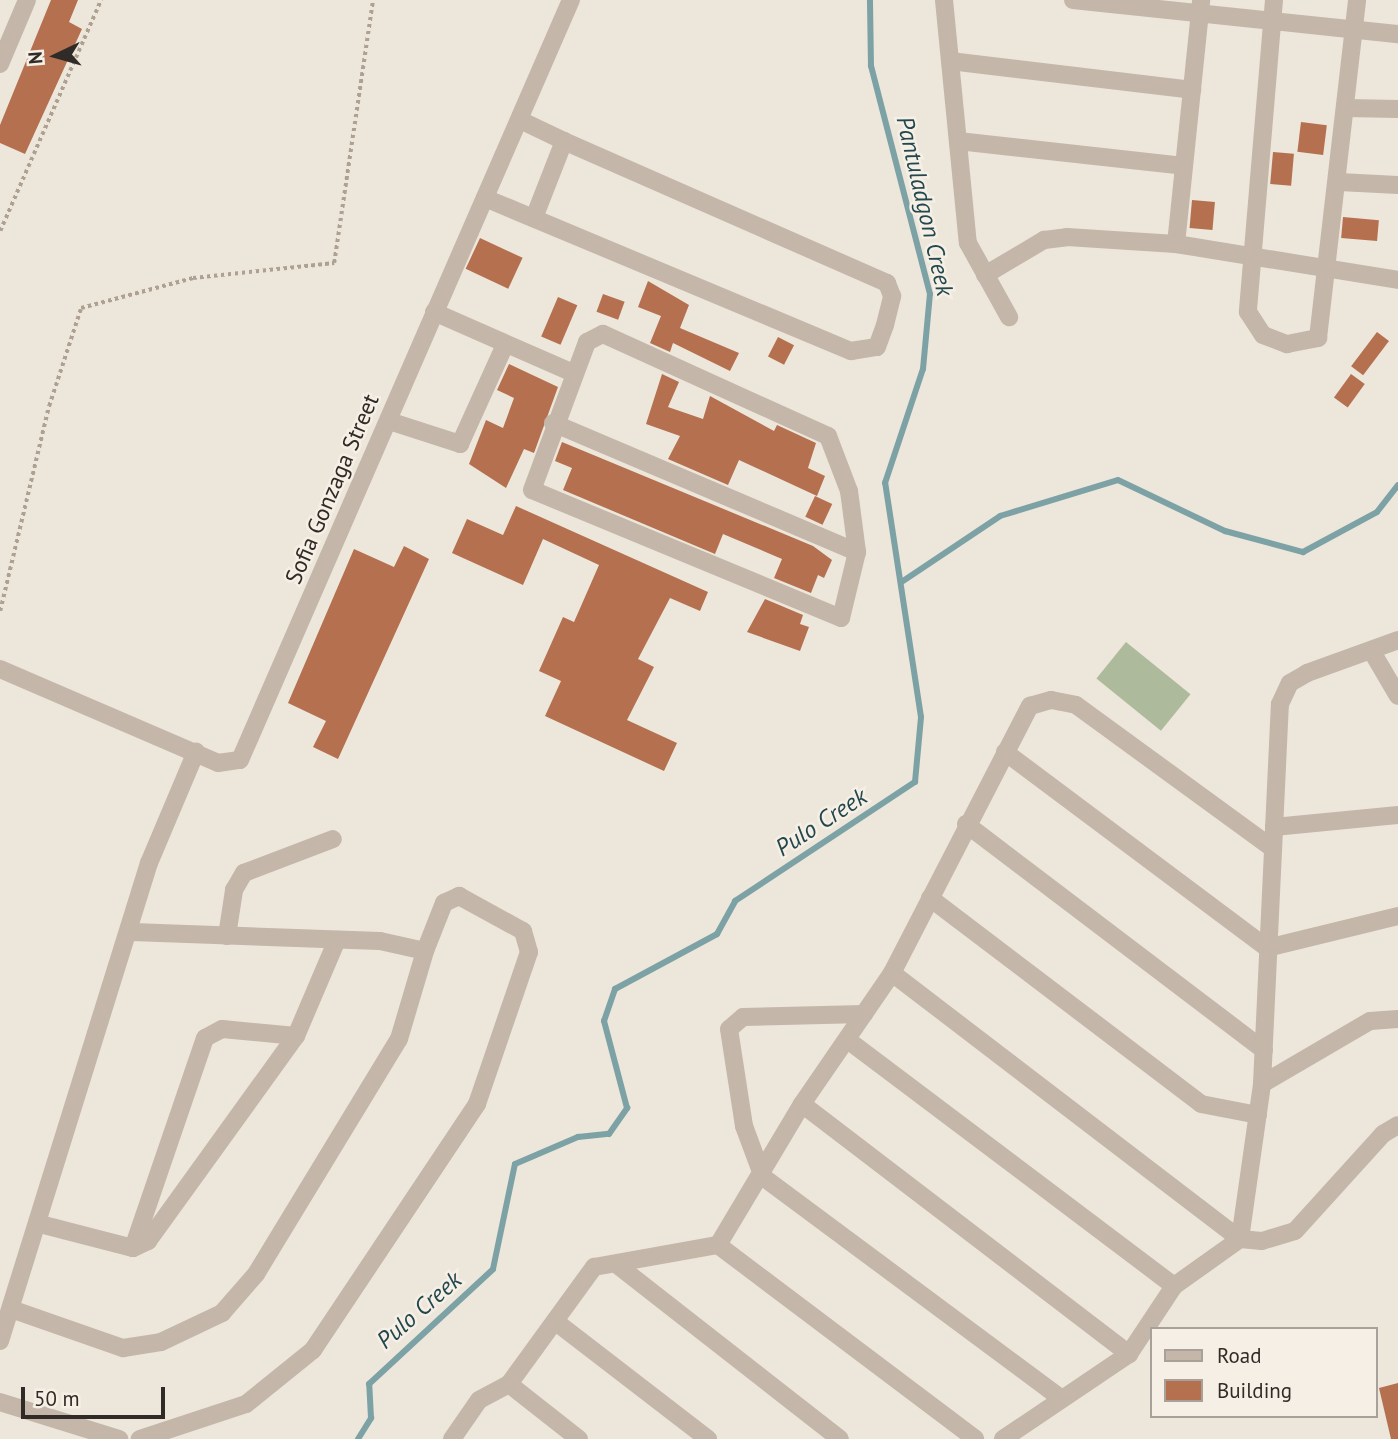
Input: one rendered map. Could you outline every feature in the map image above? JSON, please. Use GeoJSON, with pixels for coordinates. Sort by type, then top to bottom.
{"type":"FeatureCollection","features":[{"type":"Feature","properties":{"kind":"street"},"geometry":{"type":"LineString","coordinates":[[0,64],[5,40],[27,0]]}},
{"type":"Feature","properties":{"kind":"street","name":"Sofia Gonzaga Street"},"geometry":{"type":"LineString","coordinates":[[0,669],[218,762],[240,760],[571,0]]}},
{"type":"Feature","properties":{"kind":"street"},"geometry":{"type":"LineString","coordinates":[[944,0],[968,243],[1009,317]]}},
{"type":"Feature","properties":{"kind":"street"},"geometry":{"type":"LineString","coordinates":[[1073,0],[1200,8],[1273,23],[1398,34]]}},
{"type":"Feature","properties":{"kind":"street"},"geometry":{"type":"LineString","coordinates":[[1275,0],[1255,260],[1248,312],[1262,335],[1287,344],[1318,338],[1339,182],[1357,0]]}},
{"type":"Feature","properties":{"kind":"street"},"geometry":{"type":"LineString","coordinates":[[1176,244],[1200,8]]}},
{"type":"Feature","properties":{"kind":"street"},"geometry":{"type":"LineString","coordinates":[[950,61],[1192,90]]}},
{"type":"Feature","properties":{"kind":"street"},"geometry":{"type":"LineString","coordinates":[[1346,108],[1398,109]]}},
{"type":"Feature","properties":{"kind":"street"},"geometry":{"type":"LineString","coordinates":[[485,198],[851,351],[877,347],[892,296],[887,283],[520,120]]}},
{"type":"Feature","properties":{"kind":"street"},"geometry":{"type":"LineString","coordinates":[[534,218],[564,141]]}},
{"type":"Feature","properties":{"kind":"street"},"geometry":{"type":"LineString","coordinates":[[958,141],[1184,166]]}},
{"type":"Feature","properties":{"kind":"street"},"geometry":{"type":"LineString","coordinates":[[1339,182],[1398,185]]}},
{"type":"Feature","properties":{"kind":"street"},"geometry":{"type":"LineString","coordinates":[[985,275],[1053,237],[1176,244],[1255,260],[1398,280]]}},
{"type":"Feature","properties":{"kind":"street"},"geometry":{"type":"LineString","coordinates":[[434,312],[573,373]]}},
{"type":"Feature","properties":{"kind":"street"},"geometry":{"type":"LineString","coordinates":[[603,334],[828,436],[849,491],[857,552],[847,612],[835,620],[537,495],[530,482],[573,373],[587,342],[603,334]]}},
{"type":"Feature","properties":{"kind":"street"},"geometry":{"type":"LineString","coordinates":[[388,421],[460,444],[505,345]]}},
{"type":"Feature","properties":{"kind":"street"},"geometry":{"type":"LineString","coordinates":[[552,423],[857,552]]}},
{"type":"Feature","properties":{"kind":"street"},"geometry":{"type":"LineString","coordinates":[[1003,1439],[1129,1353],[1174,1286],[1240,1239],[1262,1084],[1271,847],[1280,704],[1290,683],[1398,640]]}},
{"type":"Feature","properties":{"kind":"street"},"geometry":{"type":"LineString","coordinates":[[1371,650],[1398,696]]}},
{"type":"Feature","properties":{"kind":"street"},"geometry":{"type":"LineString","coordinates":[[452,1439],[479,1400],[509,1384],[594,1267],[718,1245],[764,1177],[802,1104],[849,1041],[892,973],[966,824],[1030,706],[1051,700],[1076,705],[1271,847]]}},
{"type":"Feature","properties":{"kind":"street"},"geometry":{"type":"LineString","coordinates":[[0,1341],[40,1224],[132,932],[149,863],[196,752]]}},
{"type":"Feature","properties":{"kind":"street"},"geometry":{"type":"LineString","coordinates":[[1005,752],[1267,948]]}},
{"type":"Feature","properties":{"kind":"street"},"geometry":{"type":"LineString","coordinates":[[1274,827],[1398,815]]}},
{"type":"Feature","properties":{"kind":"street"},"geometry":{"type":"LineString","coordinates":[[966,824],[1264,1050]]}},
{"type":"Feature","properties":{"kind":"street"},"geometry":{"type":"LineString","coordinates":[[227,936],[234,890],[244,873],[333,839]]}},
{"type":"Feature","properties":{"kind":"street"},"geometry":{"type":"LineString","coordinates":[[11,1309],[123,1348],[161,1342],[222,1313],[256,1274],[398,1039],[425,951],[444,902],[459,896],[529,939],[504,1039],[477,1104],[313,1350],[286,1378],[246,1404],[141,1439]]}},
{"type":"Feature","properties":{"kind":"street"},"geometry":{"type":"LineString","coordinates":[[930,898],[1201,1104],[1258,1115]]}},
{"type":"Feature","properties":{"kind":"street"},"geometry":{"type":"LineString","coordinates":[[1267,948],[1398,916]]}},
{"type":"Feature","properties":{"kind":"street"},"geometry":{"type":"LineString","coordinates":[[132,932],[338,940],[425,951]]}},
{"type":"Feature","properties":{"kind":"street"},"geometry":{"type":"LineString","coordinates":[[133,1248],[170,1219],[296,1036],[338,940]]}},
{"type":"Feature","properties":{"kind":"street"},"geometry":{"type":"LineString","coordinates":[[892,973],[1240,1239],[1262,1241],[1295,1231],[1382,1134],[1398,1125]]}},
{"type":"Feature","properties":{"kind":"street"},"geometry":{"type":"LineString","coordinates":[[864,1014],[743,1017],[729,1029],[744,1126],[764,1177],[1061,1398]]}},
{"type":"Feature","properties":{"kind":"street"},"geometry":{"type":"LineString","coordinates":[[1262,1084],[1370,1021],[1398,1019]]}},
{"type":"Feature","properties":{"kind":"street"},"geometry":{"type":"LineString","coordinates":[[133,1248],[205,1038],[222,1029],[296,1036]]}},
{"type":"Feature","properties":{"kind":"street"},"geometry":{"type":"LineString","coordinates":[[849,1041],[1174,1286]]}},
{"type":"Feature","properties":{"kind":"street"},"geometry":{"type":"LineString","coordinates":[[802,1104],[1129,1353]]}},
{"type":"Feature","properties":{"kind":"street"},"geometry":{"type":"LineString","coordinates":[[40,1224],[133,1248]]}},
{"type":"Feature","properties":{"kind":"street"},"geometry":{"type":"LineString","coordinates":[[718,1245],[975,1439]]}},
{"type":"Feature","properties":{"kind":"street"},"geometry":{"type":"LineString","coordinates":[[616,1264],[840,1439]]}},
{"type":"Feature","properties":{"kind":"street"},"geometry":{"type":"LineString","coordinates":[[556,1322],[708,1439]]}},
{"type":"Feature","properties":{"kind":"street"},"geometry":{"type":"LineString","coordinates":[[509,1384],[579,1439]]}},
{"type":"Feature","properties":{"kind":"street"},"geometry":{"type":"LineString","coordinates":[[0,1402],[119,1439]]}},
{"type":"Feature","properties":{"kind":"path"},"geometry":{"type":"LineString","coordinates":[[0,231],[101,0]]}},
{"type":"Feature","properties":{"kind":"path"},"geometry":{"type":"LineString","coordinates":[[0,611],[49,406],[81,308],[193,278],[334,262],[373,0]]}},
{"type":"Feature","properties":{"kind":"green space"},"geometry":{"type":"Polygon","coordinates":[[[1126,642],[1191,694],[1161,731],[1096,679],[1126,642]]]}},
{"type":"Feature","properties":{"kind":"building"},"geometry":{"type":"Polygon","coordinates":[[[51,0],[78,0],[69,22],[82,29],[25,154],[0,143],[0,125],[51,0]]]}},
{"type":"Feature","properties":{"kind":"building"},"geometry":{"type":"Polygon","coordinates":[[[1301,122],[1327,125],[1323,155],[1297,152],[1301,122]]]}},
{"type":"Feature","properties":{"kind":"building"},"geometry":{"type":"Polygon","coordinates":[[[1273,152],[1294,154],[1291,186],[1270,184],[1273,152]]]}},
{"type":"Feature","properties":{"kind":"building"},"geometry":{"type":"Polygon","coordinates":[[[1192,200],[1215,202],[1212,230],[1190,228],[1192,200]]]}},
{"type":"Feature","properties":{"kind":"building"},"geometry":{"type":"Polygon","coordinates":[[[1343,217],[1379,220],[1377,241],[1341,238],[1343,217]]]}},
{"type":"Feature","properties":{"kind":"building"},"geometry":{"type":"Polygon","coordinates":[[[480,238],[523,258],[508,289],[466,269],[480,238]]]}},
{"type":"Feature","properties":{"kind":"building"},"geometry":{"type":"Polygon","coordinates":[[[648,281],[689,305],[680,328],[739,353],[730,371],[673,343],[670,352],[650,343],[661,316],[638,307],[648,281]]]}},
{"type":"Feature","properties":{"kind":"building"},"geometry":{"type":"Polygon","coordinates":[[[603,294],[625,302],[618,320],[597,312],[603,294]]]}},
{"type":"Feature","properties":{"kind":"building"},"geometry":{"type":"Polygon","coordinates":[[[558,297],[577,305],[561,345],[541,337],[558,297]]]}},
{"type":"Feature","properties":{"kind":"building"},"geometry":{"type":"Polygon","coordinates":[[[1377,332],[1389,341],[1363,375],[1351,366],[1377,332]]]}},
{"type":"Feature","properties":{"kind":"building"},"geometry":{"type":"Polygon","coordinates":[[[778,337],[794,345],[784,365],[768,357],[778,337]]]}},
{"type":"Feature","properties":{"kind":"building"},"geometry":{"type":"Polygon","coordinates":[[[509,364],[558,387],[534,453],[524,449],[506,488],[469,464],[486,420],[503,428],[514,398],[497,390],[509,364]]]}},
{"type":"Feature","properties":{"kind":"building"},"geometry":{"type":"Polygon","coordinates":[[[662,374],[679,382],[668,407],[703,419],[710,396],[774,431],[777,425],[816,443],[808,468],[825,476],[817,496],[739,460],[728,485],[668,459],[680,436],[646,424],[662,374]]]}},
{"type":"Feature","properties":{"kind":"building"},"geometry":{"type":"Polygon","coordinates":[[[1351,374],[1365,384],[1348,407],[1334,397],[1351,374]]]}},
{"type":"Feature","properties":{"kind":"building"},"geometry":{"type":"Polygon","coordinates":[[[562,442],[813,546],[832,560],[824,578],[818,575],[811,593],[774,578],[782,559],[723,534],[715,554],[563,490],[572,468],[555,461],[562,442]]]}},
{"type":"Feature","properties":{"kind":"building"},"geometry":{"type":"Polygon","coordinates":[[[815,496],[832,504],[822,525],[805,517],[815,496]]]}},
{"type":"Feature","properties":{"kind":"building"},"geometry":{"type":"Polygon","coordinates":[[[516,506],[708,592],[700,611],[670,598],[638,659],[654,667],[627,720],[677,743],[664,771],[545,716],[561,681],[539,671],[563,617],[574,622],[599,565],[543,539],[523,585],[452,553],[467,519],[503,535],[516,506]]]}},
{"type":"Feature","properties":{"kind":"building"},"geometry":{"type":"Polygon","coordinates":[[[404,546],[429,559],[338,759],[313,747],[326,721],[288,703],[354,549],[394,567],[404,546]]]}},
{"type":"Feature","properties":{"kind":"building"},"geometry":{"type":"Polygon","coordinates":[[[765,599],[803,615],[800,624],[809,627],[800,651],[747,632],[765,599]]]}},
{"type":"Feature","properties":{"kind":"building"},"geometry":{"type":"Polygon","coordinates":[[[1398,1383],[1398,1439],[1391,1439],[1379,1388],[1398,1383]]]}},
{"type":"Feature","properties":{"kind":"waterway","name":"Pulo Creek"},"geometry":{"type":"LineString","coordinates":[[358,1439],[371,1418],[369,1384],[493,1269],[515,1164],[578,1137],[609,1134],[627,1108],[604,1021],[615,989],[717,934],[735,901],[915,782],[921,717],[885,483],[923,369],[930,294],[871,66],[870,0]]}},
{"type":"Feature","properties":{"kind":"waterway","name":"Pulo Creek"},"geometry":{"type":"LineString","coordinates":[[903,581],[1000,516],[1118,480],[1225,531],[1303,552],[1377,512],[1398,485]]}},
{"type":"Feature","properties":{"kind":"water label","name":"Pantuladgon Creek"},"geometry":{"type":"Point","coordinates":[925,206]}}]}
